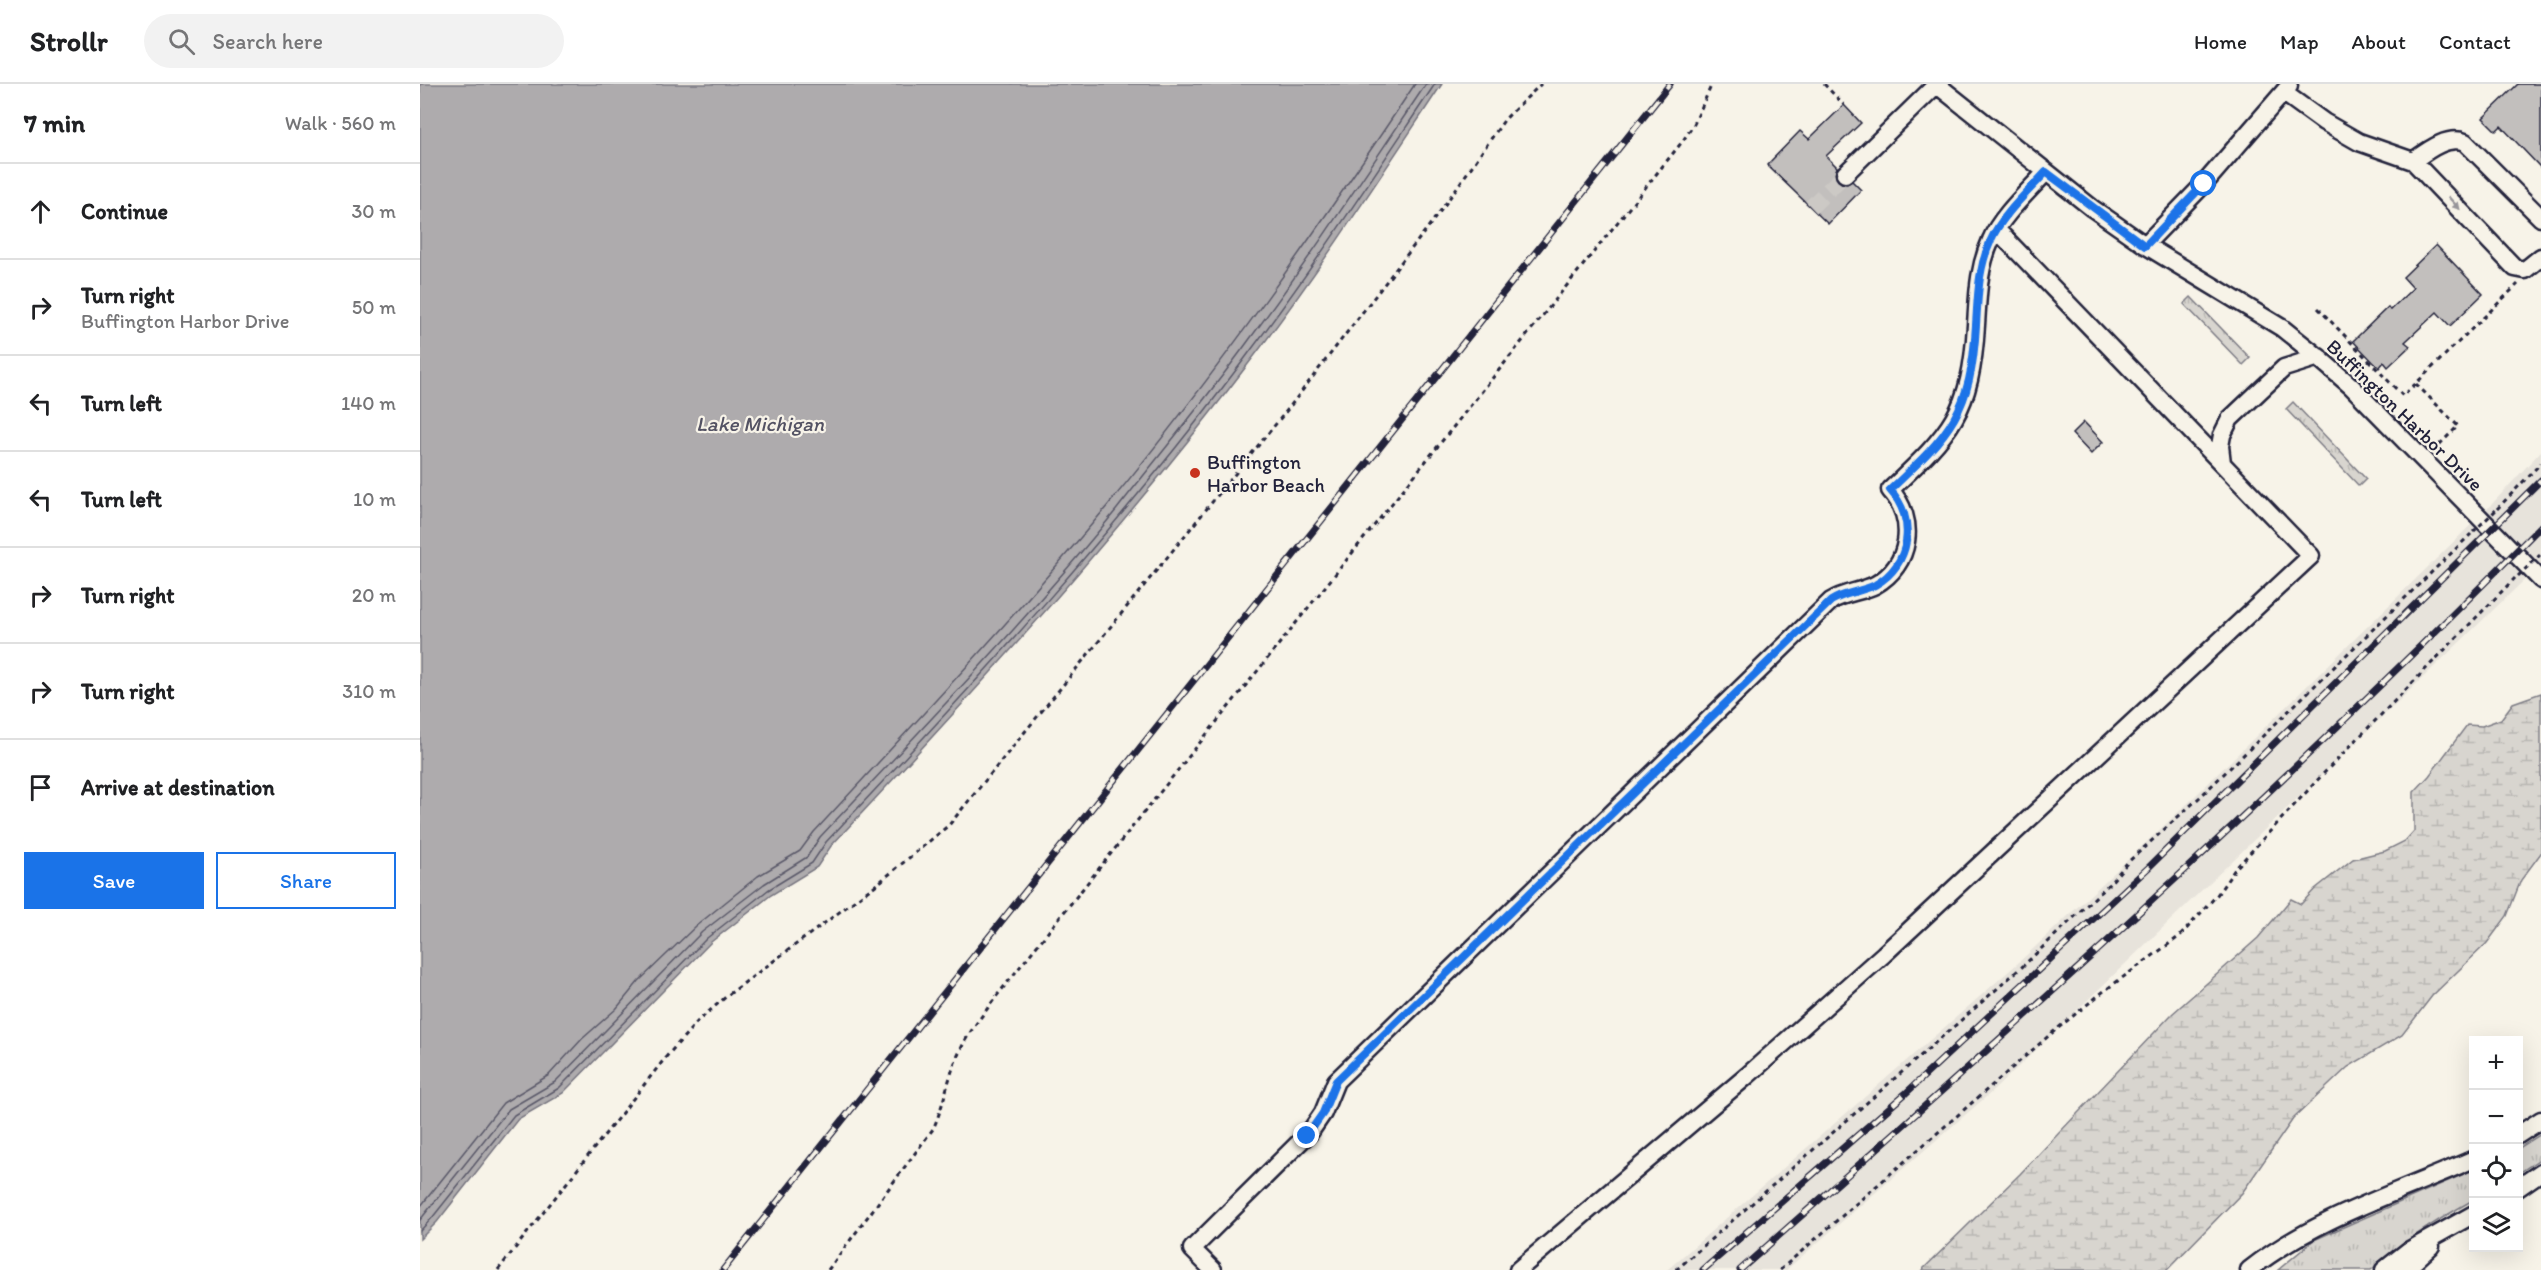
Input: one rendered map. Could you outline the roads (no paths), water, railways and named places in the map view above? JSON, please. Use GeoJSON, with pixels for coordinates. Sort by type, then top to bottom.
{"type":"FeatureCollection","features":[{"type":"Feature","properties":{"kind":"street","name":"Buffington Harbor Drive"},"geometry":{"type":"LineString","coordinates":[[1937,84],[2046,172],[2145,246],[2282,328],[2319,357],[2351,386],[2541,580]]}},
{"type":"Feature","properties":{"kind":"street"},"geometry":{"type":"LineString","coordinates":[[1845,174],[1937,84]]}},
{"type":"Feature","properties":{"kind":"street"},"geometry":{"type":"LineString","coordinates":[[2145,246],[2204,184],[2287,88],[2324,122],[2349,137],[2373,149],[2413,161],[2505,259],[2520,271],[2525,270],[2541,257]]}},
{"type":"Feature","properties":{"kind":"street"},"geometry":{"type":"LineString","coordinates":[[2413,161],[2437,145],[2460,140],[2465,142],[2541,218]]}},
{"type":"Feature","properties":{"kind":"street"},"geometry":{"type":"LineString","coordinates":[[1213,1270],[1192,1249],[1310,1132],[1323,1113],[1336,1081],[1831,601],[1847,593],[1869,587],[1891,573],[1904,550],[1907,524],[1904,510],[1890,490],[1939,442],[1962,404],[1974,355],[1979,276],[1992,237],[2046,172]]}},
{"type":"Feature","properties":{"kind":"street"},"geometry":{"type":"LineString","coordinates":[[1518,1270],[1736,1086],[1876,961],[2311,556],[1997,230]]}},
{"type":"Feature","properties":{"kind":"street"},"geometry":{"type":"LineString","coordinates":[[2222,463],[2220,446],[2222,435],[2230,419],[2284,368],[2319,357]]}},
{"type":"Feature","properties":{"kind":"street"},"geometry":{"type":"LineString","coordinates":[[2523,1132],[2541,1120]]}},
{"type":"Feature","properties":{"kind":"street"},"geometry":{"type":"LineString","coordinates":[[2249,1270],[2294,1239],[2328,1221],[2469,1161]]}},
{"type":"Feature","properties":{"kind":"street"},"geometry":{"type":"LineString","coordinates":[[2523,1185],[2541,1172]]}},
{"type":"Feature","properties":{"kind":"street"},"geometry":{"type":"LineString","coordinates":[[2384,1270],[2408,1251],[2469,1217]]}},
{"type":"Feature","properties":{"kind":"street"},"geometry":{"type":"LineString","coordinates":[[2405,1270],[2458,1224]]}},
{"type":"Feature","properties":{"kind":"street"},"geometry":{"type":"LineString","coordinates":[[2265,1270],[2294,1239]]}},
{"type":"Feature","properties":{"kind":"water","name":"Lake Michigan"},"geometry":{"type":"Polygon","coordinates":[[[420,84],[1442,84],[1329,252],[1258,351],[1157,480],[997,666],[831,846],[817,867],[771,895],[711,942],[563,1093],[518,1119],[437,1222],[420,1239],[420,84]]]}},
{"type":"Feature","properties":{"kind":"tunnel"},"geometry":{"type":"LineString","coordinates":[[1811,207],[1845,174]]}},
{"type":"Feature","properties":{"kind":"railway"},"geometry":{"type":"LineString","coordinates":[[723,1270],[1670,84]]}},
{"type":"Feature","properties":{"kind":"railway"},"geometry":{"type":"LineString","coordinates":[[1703,1270],[1905,1094],[2148,868],[2541,480]]}},
{"type":"Feature","properties":{"kind":"railway"},"geometry":{"type":"LineString","coordinates":[[1740,1270],[2147,905],[2346,718],[2541,526]]}},
{"type":"Feature","properties":{"kind":"place","name":"Buffington Harbor Beach"},"geometry":{"type":"Point","coordinates":[1195,473]}}]}
